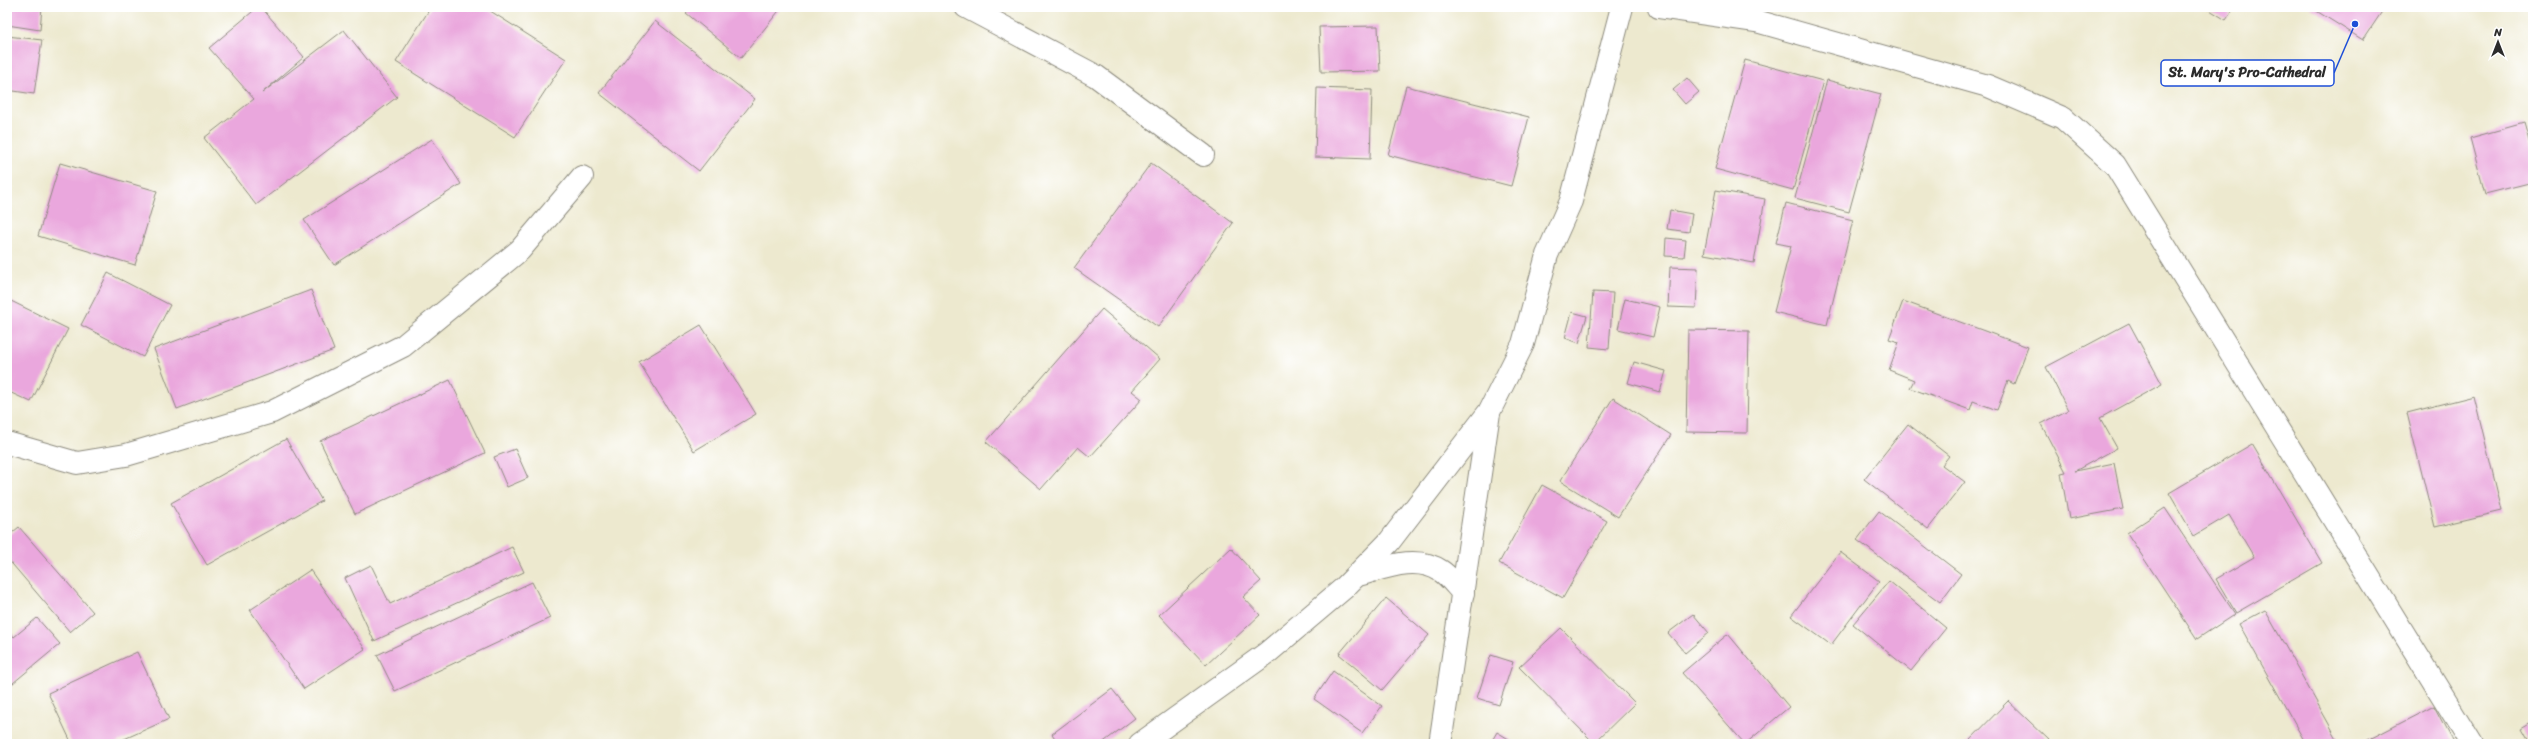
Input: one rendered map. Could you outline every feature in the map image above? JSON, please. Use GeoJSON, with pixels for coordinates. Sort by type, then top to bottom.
{"type":"FeatureCollection","features":[{"type":"Feature","properties":{"kind":"street"},"geometry":{"type":"LineString","coordinates":[[966,7],[1096,76],[1204,155]]}},
{"type":"Feature","properties":{"kind":"street"},"geometry":{"type":"LineString","coordinates":[[1140,744],[1267,653],[1357,575],[1389,542],[1490,412],[1523,344],[1547,255],[1571,201],[1622,7]]}},
{"type":"Feature","properties":{"kind":"street"},"geometry":{"type":"LineString","coordinates":[[1659,7],[1756,21],[1988,86],[2064,118],[2115,165],[2472,744]]}},
{"type":"Feature","properties":{"kind":"street"},"geometry":{"type":"LineString","coordinates":[[7,443],[77,463],[126,455],[272,412],[403,346],[520,250],[582,176]]}},
{"type":"Feature","properties":{"kind":"street"},"geometry":{"type":"LineString","coordinates":[[1440,744],[1490,412]]}},
{"type":"Feature","properties":{"kind":"street"},"geometry":{"type":"LineString","coordinates":[[1357,575],[1400,563],[1421,563],[1440,570],[1463,593]]}},
{"type":"Feature","properties":{"kind":"building"},"geometry":{"type":"Polygon","coordinates":[[[7,7],[42,7],[40,30],[7,25],[7,7]]]}},
{"type":"Feature","properties":{"kind":"building"},"geometry":{"type":"Polygon","coordinates":[[[258,7],[261,7],[304,57],[262,93],[344,30],[397,97],[256,205],[204,138],[254,99],[209,48],[258,7]]]}},
{"type":"Feature","properties":{"kind":"building"},"geometry":{"type":"Polygon","coordinates":[[[431,7],[484,7],[566,59],[515,137],[396,62],[431,7]]]}},
{"type":"Feature","properties":{"kind":"building"},"geometry":{"type":"Polygon","coordinates":[[[691,7],[782,7],[741,58],[686,13],[691,7]]]}},
{"type":"Feature","properties":{"kind":"building"},"geometry":{"type":"Polygon","coordinates":[[[2205,7],[2235,7],[2226,20],[2205,7]]]}},
{"type":"Feature","properties":{"kind":"building"},"geometry":{"type":"Polygon","coordinates":[[[2310,7],[2385,7],[2363,40],[2310,7]]]}},
{"type":"Feature","properties":{"kind":"building"},"geometry":{"type":"Polygon","coordinates":[[[655,21],[755,99],[699,171],[599,93],[655,21]]]}},
{"type":"Feature","properties":{"kind":"building"},"geometry":{"type":"Polygon","coordinates":[[[1378,26],[1380,71],[1321,72],[1319,27],[1378,26]]]}},
{"type":"Feature","properties":{"kind":"building"},"geometry":{"type":"Polygon","coordinates":[[[7,36],[42,40],[34,94],[7,90],[7,36]]]}},
{"type":"Feature","properties":{"kind":"building"},"geometry":{"type":"Polygon","coordinates":[[[1745,60],[1823,81],[1793,190],[1715,169],[1745,60]]]}},
{"type":"Feature","properties":{"kind":"building"},"geometry":{"type":"Polygon","coordinates":[[[1687,78],[1699,92],[1685,104],[1673,90],[1687,78]]]}},
{"type":"Feature","properties":{"kind":"building"},"geometry":{"type":"Polygon","coordinates":[[[1827,80],[1881,94],[1849,212],[1795,198],[1827,80]]]}},
{"type":"Feature","properties":{"kind":"building"},"geometry":{"type":"Polygon","coordinates":[[[1406,86],[1529,117],[1511,186],[1388,155],[1406,86]]]}},
{"type":"Feature","properties":{"kind":"building"},"geometry":{"type":"Polygon","coordinates":[[[1317,88],[1372,90],[1370,159],[1315,157],[1317,88]]]}},
{"type":"Feature","properties":{"kind":"building"},"geometry":{"type":"Polygon","coordinates":[[[2524,123],[2533,155],[2533,182],[2485,194],[2470,138],[2524,123]]]}},
{"type":"Feature","properties":{"kind":"building"},"geometry":{"type":"Polygon","coordinates":[[[432,139],[461,184],[334,265],[304,220],[432,139]]]}},
{"type":"Feature","properties":{"kind":"building"},"geometry":{"type":"Polygon","coordinates":[[[60,163],[157,191],[135,265],[38,236],[60,163]]]}},
{"type":"Feature","properties":{"kind":"building"},"geometry":{"type":"Polygon","coordinates":[[[1151,163],[1233,223],[1158,327],[1074,268],[1151,163]]]}},
{"type":"Feature","properties":{"kind":"building"},"geometry":{"type":"Polygon","coordinates":[[[1716,190],[1765,199],[1754,263],[1704,254],[1716,190]]]}},
{"type":"Feature","properties":{"kind":"building"},"geometry":{"type":"Polygon","coordinates":[[[1786,203],[1853,220],[1827,325],[1774,312],[1791,246],[1776,243],[1786,203]]]}},
{"type":"Feature","properties":{"kind":"building"},"geometry":{"type":"Polygon","coordinates":[[[1670,210],[1692,214],[1689,232],[1667,229],[1670,210]]]}},
{"type":"Feature","properties":{"kind":"building"},"geometry":{"type":"Polygon","coordinates":[[[1666,238],[1686,240],[1684,257],[1665,256],[1666,238]]]}},
{"type":"Feature","properties":{"kind":"building"},"geometry":{"type":"Polygon","coordinates":[[[1670,267],[1698,268],[1696,308],[1668,307],[1670,267]]]}},
{"type":"Feature","properties":{"kind":"building"},"geometry":{"type":"Polygon","coordinates":[[[108,273],[170,305],[143,357],[81,325],[108,273]]]}},
{"type":"Feature","properties":{"kind":"building"},"geometry":{"type":"Polygon","coordinates":[[[311,290],[334,350],[177,409],[154,349],[311,290]]]}},
{"type":"Feature","properties":{"kind":"building"},"geometry":{"type":"Polygon","coordinates":[[[1593,292],[1613,293],[1609,349],[1589,347],[1593,292]]]}},
{"type":"Feature","properties":{"kind":"building"},"geometry":{"type":"Polygon","coordinates":[[[7,299],[68,329],[31,402],[7,391],[7,299]]]}},
{"type":"Feature","properties":{"kind":"building"},"geometry":{"type":"Polygon","coordinates":[[[1625,299],[1660,307],[1653,337],[1618,329],[1625,299]]]}},
{"type":"Feature","properties":{"kind":"building"},"geometry":{"type":"Polygon","coordinates":[[[1903,301],[2028,347],[2014,384],[2008,381],[1997,410],[1973,401],[1970,410],[1910,388],[1914,380],[1889,370],[1899,342],[1889,339],[1903,301]]]}},
{"type":"Feature","properties":{"kind":"building"},"geometry":{"type":"Polygon","coordinates":[[[1102,309],[1160,359],[1132,391],[1142,399],[1090,457],[1078,447],[1041,489],[986,442],[1102,309]]]}},
{"type":"Feature","properties":{"kind":"building"},"geometry":{"type":"Polygon","coordinates":[[[1572,312],[1587,316],[1579,343],[1565,338],[1572,312]]]}},
{"type":"Feature","properties":{"kind":"building"},"geometry":{"type":"Polygon","coordinates":[[[2129,323],[2162,384],[2100,418],[2117,448],[2075,471],[2114,463],[2123,509],[2069,519],[2061,473],[2066,472],[2041,424],[2068,410],[2046,367],[2129,323]]]}},
{"type":"Feature","properties":{"kind":"building"},"geometry":{"type":"Polygon","coordinates":[[[701,325],[756,414],[694,451],[639,362],[701,325]]]}},
{"type":"Feature","properties":{"kind":"building"},"geometry":{"type":"Polygon","coordinates":[[[1688,330],[1749,331],[1747,433],[1686,432],[1688,330]]]}},
{"type":"Feature","properties":{"kind":"building"},"geometry":{"type":"Polygon","coordinates":[[[1634,362],[1666,371],[1660,392],[1628,383],[1634,362]]]}},
{"type":"Feature","properties":{"kind":"building"},"geometry":{"type":"Polygon","coordinates":[[[450,380],[485,453],[355,514],[320,441],[450,380]]]}},
{"type":"Feature","properties":{"kind":"building"},"geometry":{"type":"Polygon","coordinates":[[[2474,396],[2502,511],[2435,527],[2407,413],[2474,396]]]}},
{"type":"Feature","properties":{"kind":"building"},"geometry":{"type":"Polygon","coordinates":[[[1613,398],[1671,435],[1618,517],[1560,481],[1613,398]]]}},
{"type":"Feature","properties":{"kind":"building"},"geometry":{"type":"Polygon","coordinates":[[[1908,424],[1949,456],[1942,465],[1965,482],[1928,529],[1864,479],[1908,424]]]}},
{"type":"Feature","properties":{"kind":"building"},"geometry":{"type":"Polygon","coordinates":[[[286,439],[322,501],[207,565],[171,503],[286,439]]]}},
{"type":"Feature","properties":{"kind":"building"},"geometry":{"type":"Polygon","coordinates":[[[2252,444],[2322,563],[2236,613],[2216,579],[2254,557],[2229,515],[2194,536],[2169,493],[2252,444]]]}},
{"type":"Feature","properties":{"kind":"building"},"geometry":{"type":"Polygon","coordinates":[[[515,449],[528,478],[507,487],[494,457],[515,449]]]}},
{"type":"Feature","properties":{"kind":"building"},"geometry":{"type":"Polygon","coordinates":[[[1542,485],[1607,521],[1563,598],[1499,563],[1542,485]]]}},
{"type":"Feature","properties":{"kind":"building"},"geometry":{"type":"Polygon","coordinates":[[[2165,508],[2235,614],[2197,639],[2127,533],[2165,508]]]}},
{"type":"Feature","properties":{"kind":"building"},"geometry":{"type":"Polygon","coordinates":[[[1879,511],[1961,574],[1940,602],[1857,540],[1879,511]]]}},
{"type":"Feature","properties":{"kind":"building"},"geometry":{"type":"Polygon","coordinates":[[[19,527],[93,612],[70,632],[7,558],[7,537],[19,527]]]}},
{"type":"Feature","properties":{"kind":"building"},"geometry":{"type":"Polygon","coordinates":[[[512,547],[524,572],[374,641],[345,578],[371,565],[390,604],[512,547]]]}},
{"type":"Feature","properties":{"kind":"building"},"geometry":{"type":"Polygon","coordinates":[[[1231,548],[1261,581],[1243,597],[1260,615],[1206,665],[1159,615],[1231,548]]]}},
{"type":"Feature","properties":{"kind":"building"},"geometry":{"type":"Polygon","coordinates":[[[1840,552],[1879,581],[1831,645],[1791,616],[1840,552]]]}},
{"type":"Feature","properties":{"kind":"building"},"geometry":{"type":"Polygon","coordinates":[[[310,570],[365,649],[304,689],[250,610],[310,570]]]}},
{"type":"Feature","properties":{"kind":"building"},"geometry":{"type":"Polygon","coordinates":[[[1889,581],[1946,628],[1911,671],[1853,624],[1889,581]]]}},
{"type":"Feature","properties":{"kind":"building"},"geometry":{"type":"Polygon","coordinates":[[[532,582],[550,618],[395,691],[377,655],[532,582]]]}},
{"type":"Feature","properties":{"kind":"building"},"geometry":{"type":"Polygon","coordinates":[[[1386,598],[1429,635],[1382,690],[1339,654],[1386,598]]]}},
{"type":"Feature","properties":{"kind":"building"},"geometry":{"type":"Polygon","coordinates":[[[2265,610],[2339,742],[2306,744],[2239,624],[2265,610]]]}},
{"type":"Feature","properties":{"kind":"building"},"geometry":{"type":"Polygon","coordinates":[[[1693,614],[1709,633],[1685,653],[1668,633],[1693,614]]]}},
{"type":"Feature","properties":{"kind":"building"},"geometry":{"type":"Polygon","coordinates":[[[37,618],[60,644],[7,688],[7,629],[14,637],[37,618]]]}},
{"type":"Feature","properties":{"kind":"building"},"geometry":{"type":"Polygon","coordinates":[[[1561,628],[1635,703],[1594,743],[1519,667],[1561,628]]]}},
{"type":"Feature","properties":{"kind":"building"},"geometry":{"type":"Polygon","coordinates":[[[1728,634],[1789,707],[1745,744],[1682,673],[1728,634]]]}},
{"type":"Feature","properties":{"kind":"building"},"geometry":{"type":"Polygon","coordinates":[[[137,652],[169,719],[113,744],[72,744],[48,693],[137,652]]]}},
{"type":"Feature","properties":{"kind":"building"},"geometry":{"type":"Polygon","coordinates":[[[1491,655],[1513,662],[1499,705],[1477,698],[1491,655]]]}},
{"type":"Feature","properties":{"kind":"building"},"geometry":{"type":"Polygon","coordinates":[[[1333,671],[1382,706],[1362,733],[1314,699],[1333,671]]]}},
{"type":"Feature","properties":{"kind":"building"},"geometry":{"type":"Polygon","coordinates":[[[1112,689],[1135,718],[1101,744],[1059,744],[1052,734],[1112,689]]]}},
{"type":"Feature","properties":{"kind":"building"},"geometry":{"type":"Polygon","coordinates":[[[2008,701],[2049,740],[2045,744],[1966,744],[2008,701]]]}},
{"type":"Feature","properties":{"kind":"building"},"geometry":{"type":"Polygon","coordinates":[[[2434,706],[2454,744],[2360,744],[2434,706]]]}},
{"type":"Feature","properties":{"kind":"building"},"geometry":{"type":"Polygon","coordinates":[[[2533,721],[2533,744],[2530,744],[2521,728],[2533,721]]]}},
{"type":"Feature","properties":{"kind":"building"},"geometry":{"type":"Polygon","coordinates":[[[1497,732],[1517,744],[1490,744],[1497,732]]]}},
{"type":"Feature","properties":{"kind":"place","name":"St. Mary's Pro-Cathedral"},"geometry":{"type":"Point","coordinates":[2355,24]}}]}
